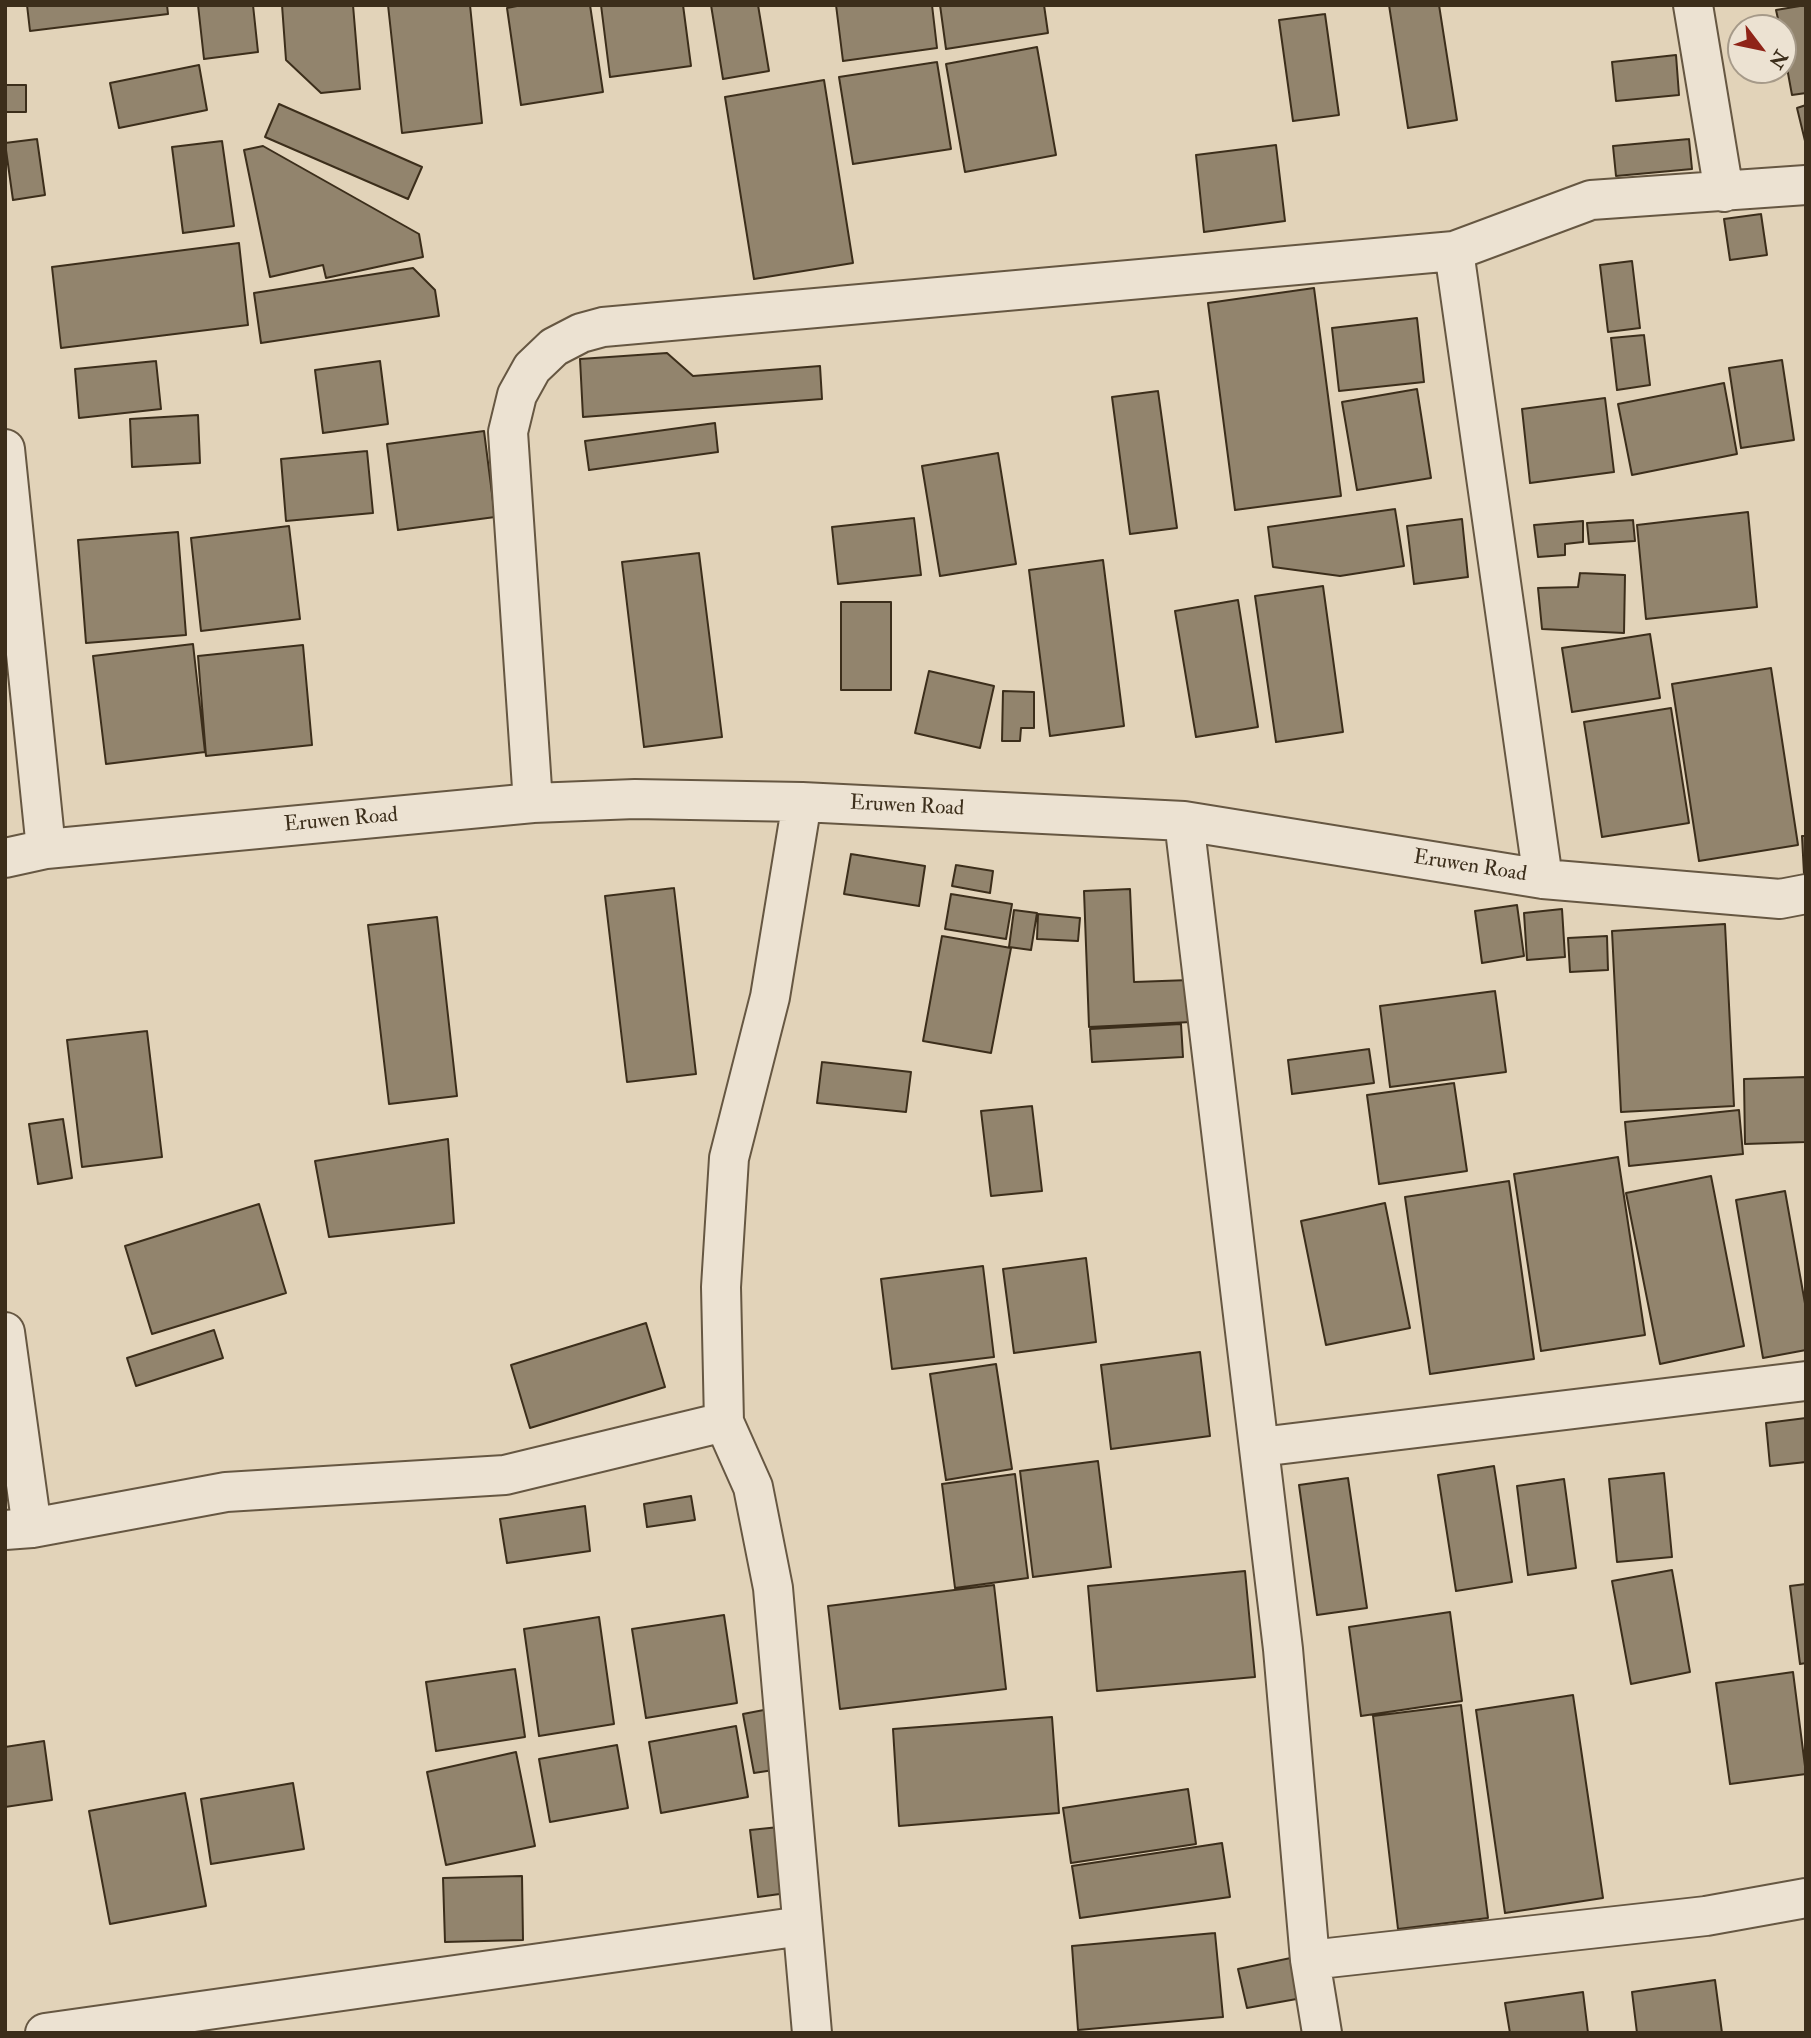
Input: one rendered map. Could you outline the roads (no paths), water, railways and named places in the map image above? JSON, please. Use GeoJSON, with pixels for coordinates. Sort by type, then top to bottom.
{"type":"FeatureCollection","features":[{"type":"Feature","properties":{"kind":"street"},"geometry":{"type":"LineString","coordinates":[[1693,5],[1724,192]]}},
{"type":"Feature","properties":{"kind":"street"},"geometry":{"type":"LineString","coordinates":[[533,803],[508,432],[517,395],[532,368],[554,346],[581,333],[603,327],[1454,251],[1591,201],[1806,185]]}},
{"type":"Feature","properties":{"kind":"street"},"geometry":{"type":"LineString","coordinates":[[1454,251],[1543,879]]}},
{"type":"Feature","properties":{"kind":"street"},"geometry":{"type":"LineString","coordinates":[[5,449],[46,849]]}},
{"type":"Feature","properties":{"kind":"street","name":"Eruwen Road"},"geometry":{"type":"LineString","coordinates":[[5,859],[46,849],[533,803],[635,799],[802,802],[1184,821],[1543,879],[1780,899],[1806,894]]}},
{"type":"Feature","properties":{"kind":"street"},"geometry":{"type":"LineString","coordinates":[[802,802],[770,998],[729,1158],[721,1287],[724,1422],[753,1487],[773,1588],[812,2033]]}},
{"type":"Feature","properties":{"kind":"street"},"geometry":{"type":"LineString","coordinates":[[1184,821],[1260,1447],[1283,1649],[1310,1960],[1322,2033]]}},
{"type":"Feature","properties":{"kind":"street"},"geometry":{"type":"LineString","coordinates":[[5,1332],[18,1529],[226,1492],[505,1475],[724,1422]]}},
{"type":"Feature","properties":{"kind":"street"},"geometry":{"type":"LineString","coordinates":[[1260,1447],[1806,1381]]}},
{"type":"Feature","properties":{"kind":"street"},"geometry":{"type":"LineString","coordinates":[[1310,1960],[1706,1916],[1806,1898]]}},
{"type":"Feature","properties":{"kind":"street"},"geometry":{"type":"LineString","coordinates":[[45,2033],[802,1926]]}}]}
